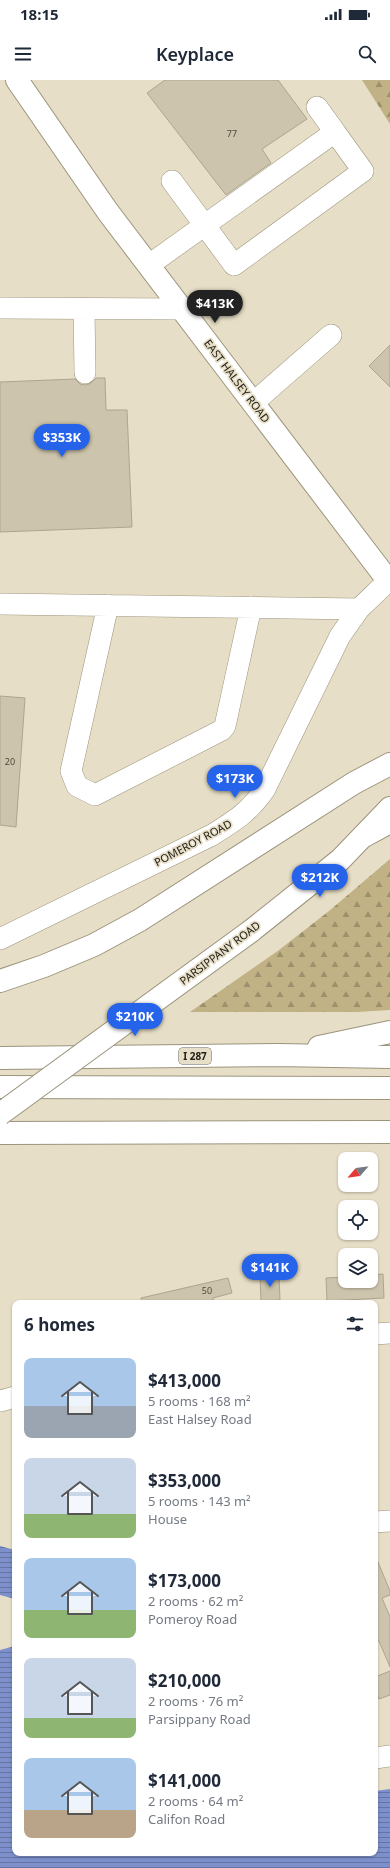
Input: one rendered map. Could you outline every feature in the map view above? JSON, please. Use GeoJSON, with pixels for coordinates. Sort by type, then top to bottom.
{"type":"FeatureCollection","features":[{"type":"Feature","properties":{"kind":"main road","name":"EAST HALSEY ROAD"},"geometry":{"type":"LineString","coordinates":[[17,80],[108,212],[389,582]]}},
{"type":"Feature","properties":{"kind":"main road"},"geometry":{"type":"LineString","coordinates":[[0,981],[44,966],[94,945],[140,920],[354,783],[390,764]]}},
{"type":"Feature","properties":{"kind":"main road","name":"PARSIPPANY ROAD"},"geometry":{"type":"LineString","coordinates":[[0,1114],[251,931],[340,860],[390,808]]}},
{"type":"Feature","properties":{"kind":"main road"},"geometry":{"type":"LineString","coordinates":[[364,836],[390,822]]}},
{"type":"Feature","properties":{"kind":"main road"},"geometry":{"type":"LineString","coordinates":[[278,1056],[390,1032]]}},
{"type":"Feature","properties":{"kind":"main road","name":"I 287"},"geometry":{"type":"LineString","coordinates":[[0,1058],[278,1056],[390,1057]]}},
{"type":"Feature","properties":{"kind":"main road"},"geometry":{"type":"LineString","coordinates":[[0,1087],[390,1088]]}},
{"type":"Feature","properties":{"kind":"main road"},"geometry":{"type":"LineString","coordinates":[[0,1132],[390,1132]]}},
{"type":"Feature","properties":{"kind":"street"},"geometry":{"type":"LineString","coordinates":[[172,181],[234,265],[363,171],[317,107]]}},
{"type":"Feature","properties":{"kind":"street"},"geometry":{"type":"LineString","coordinates":[[148,265],[335,132]]}},
{"type":"Feature","properties":{"kind":"street"},"geometry":{"type":"LineString","coordinates":[[0,308],[182,309]]}},
{"type":"Feature","properties":{"kind":"street"},"geometry":{"type":"LineString","coordinates":[[84,309],[85,373]]}},
{"type":"Feature","properties":{"kind":"street"},"geometry":{"type":"LineString","coordinates":[[253,403],[331,335]]}},
{"type":"Feature","properties":{"kind":"street","name":"POMEROY ROAD"},"geometry":{"type":"LineString","coordinates":[[0,939],[212,835],[242,816],[255,803],[265,789],[340,636],[359,609],[389,582]]}},
{"type":"Feature","properties":{"kind":"street"},"geometry":{"type":"LineString","coordinates":[[0,604],[359,609]]}},
{"type":"Feature","properties":{"kind":"street"},"geometry":{"type":"LineString","coordinates":[[108,605],[71,771],[77,786],[95,795],[222,730],[225,726],[251,607]]}},
{"type":"Feature","properties":{"kind":"street"},"geometry":{"type":"LineString","coordinates":[[378,1334],[390,1333]]}},
{"type":"Feature","properties":{"kind":"street"},"geometry":{"type":"LineString","coordinates":[[0,1401],[12,1398]]}},
{"type":"Feature","properties":{"kind":"street"},"geometry":{"type":"LineString","coordinates":[[378,1522],[390,1521]]}},
{"type":"Feature","properties":{"kind":"street"},"geometry":{"type":"LineString","coordinates":[[378,1758],[390,1756]]}},
{"type":"Feature","properties":{"kind":"green space"},"geometry":{"type":"Polygon","coordinates":[[[362,80],[390,80],[390,124],[362,80]]]}},
{"type":"Feature","properties":{"kind":"green space"},"geometry":{"type":"Polygon","coordinates":[[[390,859],[390,1010],[357,1012],[190,1012],[279,950],[329,911],[390,859]]]}},
{"type":"Feature","properties":{"kind":"water"},"geometry":{"type":"Polygon","coordinates":[[[0,1546],[12,1549],[12,1598],[0,1595],[0,1546]]]}},
{"type":"Feature","properties":{"kind":"water"},"geometry":{"type":"Polygon","coordinates":[[[12,1647],[12,1856],[378,1856],[378,1791],[390,1789],[390,1868],[0,1868],[0,1650],[12,1647]]]}},
{"type":"Feature","properties":{"kind":"building"},"geometry":{"type":"Polygon","coordinates":[[[165,80],[278,80],[307,119],[262,149],[271,163],[226,195],[147,93],[165,80]]]}},
{"type":"Feature","properties":{"kind":"building"},"geometry":{"type":"Polygon","coordinates":[[[390,345],[390,387],[369,366],[390,345]]]}},
{"type":"Feature","properties":{"kind":"building"},"geometry":{"type":"Polygon","coordinates":[[[96,378],[105,378],[106,410],[127,410],[132,527],[0,532],[0,382],[75,379],[80,384],[86,385],[91,383],[96,378]]]}},
{"type":"Feature","properties":{"kind":"building"},"geometry":{"type":"Polygon","coordinates":[[[0,696],[25,698],[16,827],[0,825],[0,696]]]}},
{"type":"Feature","properties":{"kind":"building"},"geometry":{"type":"Polygon","coordinates":[[[378,1274],[383,1274],[384,1298],[327,1300],[326,1278],[338,1277],[338,1288],[378,1288],[378,1274]]]}},
{"type":"Feature","properties":{"kind":"building"},"geometry":{"type":"Polygon","coordinates":[[[279,1276],[280,1300],[261,1300],[260,1277],[279,1276]]]}},
{"type":"Feature","properties":{"kind":"building"},"geometry":{"type":"Polygon","coordinates":[[[228,1278],[232,1293],[213,1298],[213,1300],[141,1300],[141,1298],[228,1278]]]}},
{"type":"Feature","properties":{"kind":"building"},"geometry":{"type":"Polygon","coordinates":[[[378,1562],[390,1591],[390,1595],[382,1598],[390,1617],[390,1667],[379,1641],[378,1562]]]}},
{"type":"Feature","properties":{"kind":"building"},"geometry":{"type":"Polygon","coordinates":[[[390,1671],[390,1695],[379,1699],[378,1696],[378,1676],[390,1671]]]}}]}
